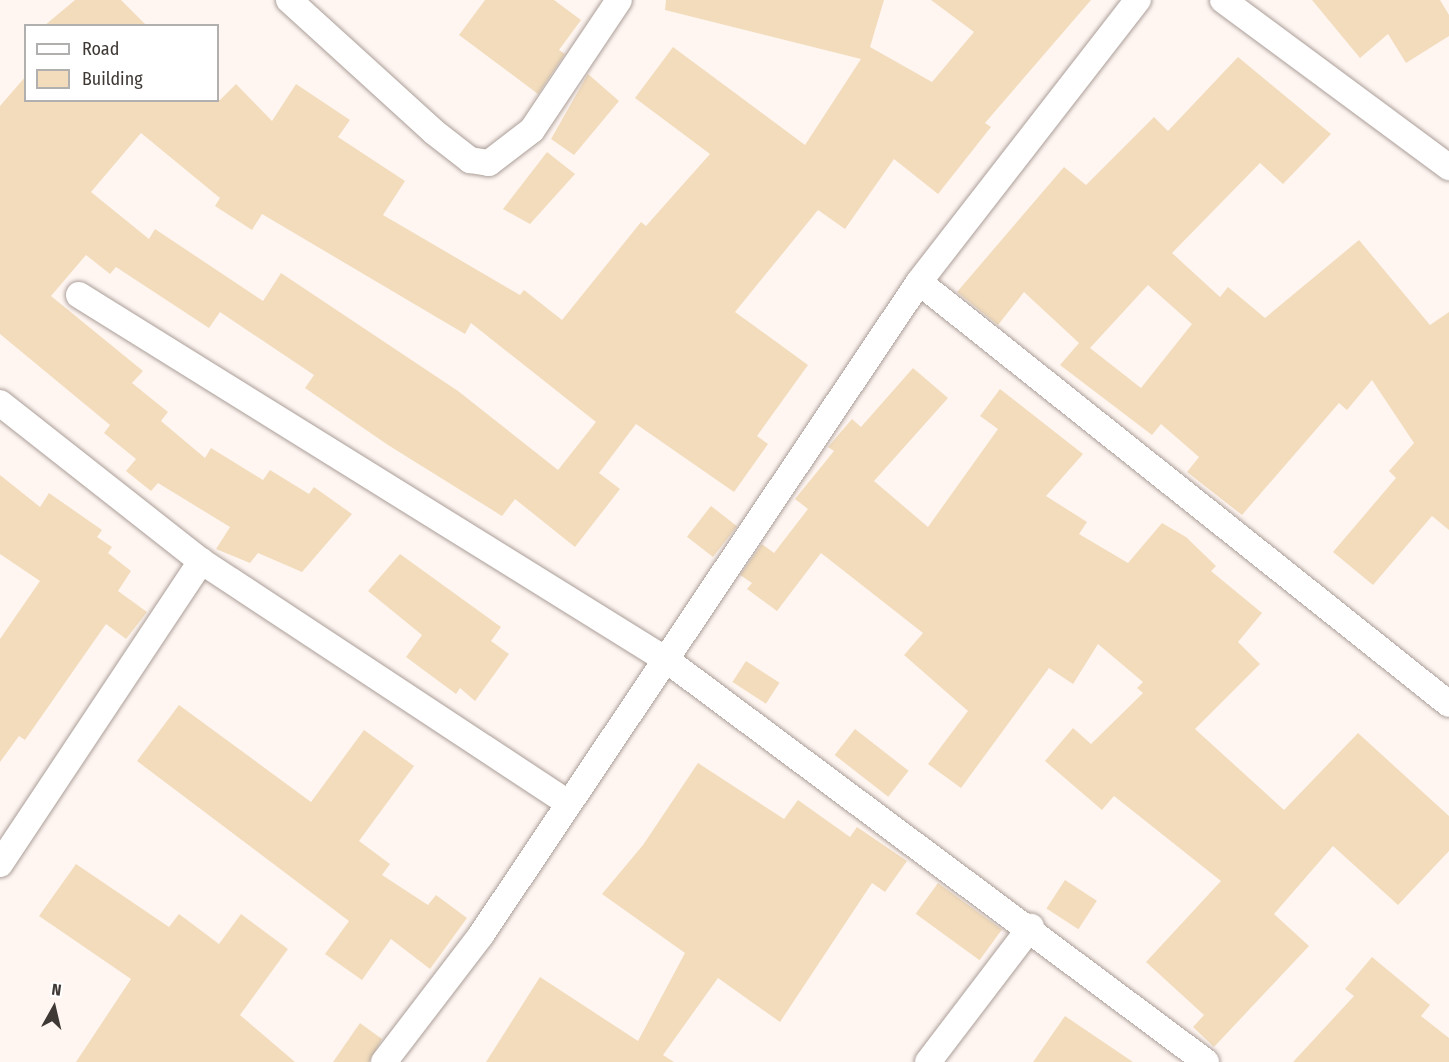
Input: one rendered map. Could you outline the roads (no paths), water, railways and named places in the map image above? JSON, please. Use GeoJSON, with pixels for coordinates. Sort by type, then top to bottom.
{"type":"FeatureCollection","features":[{"type":"Feature","properties":{"kind":"street"},"geometry":{"type":"LineString","coordinates":[[289,0],[434,132],[470,160],[489,163],[532,130],[619,0]]}},
{"type":"Feature","properties":{"kind":"street"},"geometry":{"type":"LineString","coordinates":[[384,1062],[481,935],[568,803],[668,662],[919,282],[1138,0]]}},
{"type":"Feature","properties":{"kind":"street"},"geometry":{"type":"LineString","coordinates":[[1223,0],[1449,167]]}},
{"type":"Feature","properties":{"kind":"street"},"geometry":{"type":"LineString","coordinates":[[919,282],[1449,704]]}},
{"type":"Feature","properties":{"kind":"street"},"geometry":{"type":"LineString","coordinates":[[79,295],[668,662],[1031,927],[1206,1062]]}},
{"type":"Feature","properties":{"kind":"street"},"geometry":{"type":"LineString","coordinates":[[0,403],[201,561],[568,803]]}},
{"type":"Feature","properties":{"kind":"street"},"geometry":{"type":"LineString","coordinates":[[0,864],[201,561]]}},
{"type":"Feature","properties":{"kind":"street"},"geometry":{"type":"LineString","coordinates":[[928,1062],[1031,927]]}}]}
